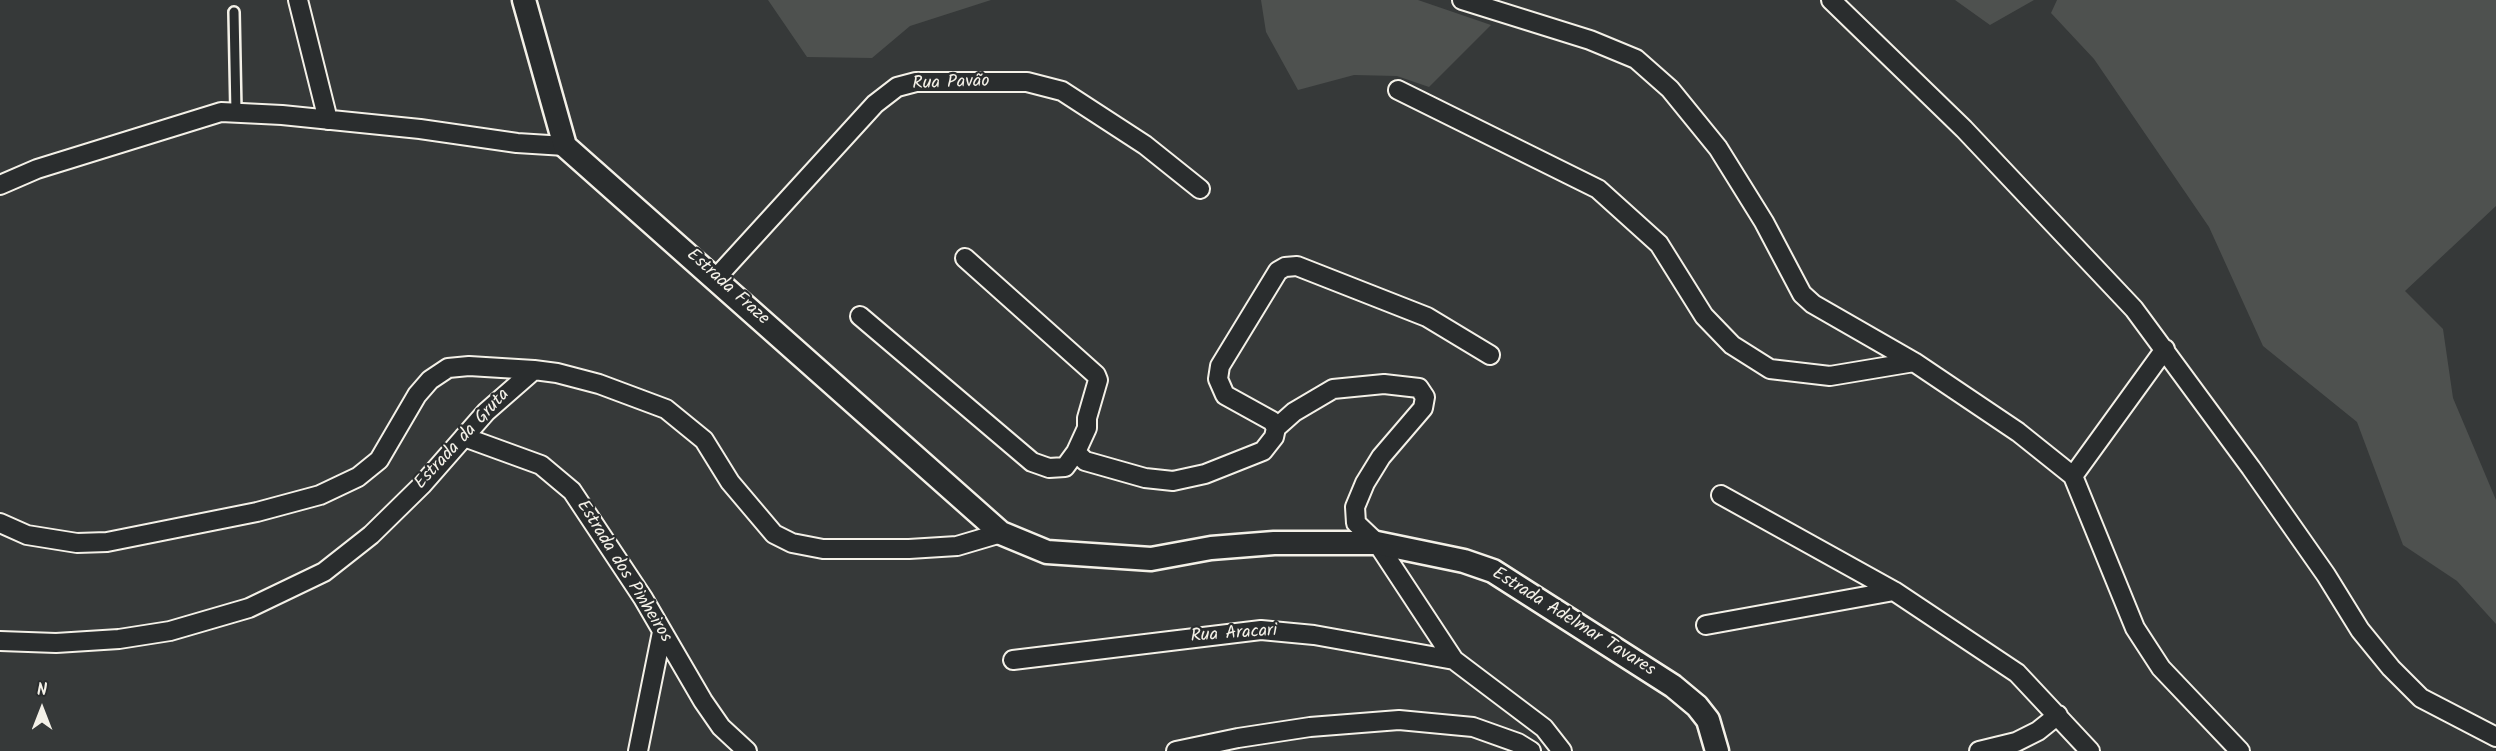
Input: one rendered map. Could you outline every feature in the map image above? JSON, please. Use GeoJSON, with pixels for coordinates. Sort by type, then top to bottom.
{"type":"FeatureCollection","features":[{"type":"Feature","properties":{"kind":"street"},"geometry":{"type":"LineString","coordinates":[[298,0],[328,120]]}},
{"type":"Feature","properties":{"kind":"street"},"geometry":{"type":"LineString","coordinates":[[0,185],[18,176],[221,112],[420,129],[517,143],[565,146],[524,0]]}},
{"type":"Feature","properties":{"kind":"street"},"geometry":{"type":"LineString","coordinates":[[1462,0],[1590,40],[1636,59],[1671,89],[1718,148],[1764,222],[1802,294],[1813,304],[1914,362],[2018,432],[2073,476],[2135,628],[2161,668],[2240,751]]}},
{"type":"Feature","properties":{"kind":"street"},"geometry":{"type":"LineString","coordinates":[[1831,0],[1972,138],[2134,309],[2306,545],[2360,630],[2391,668],[2421,698],[2470,726],[2496,737]]}},
{"type":"Feature","properties":{"kind":"street","name":"Rua Pavão"},"geometry":{"type":"LineString","coordinates":[[716,278],[875,104],[897,87],[915,82],[1027,82],[1062,91],[1145,145],[1200,189]]}},
{"type":"Feature","properties":{"kind":"street"},"geometry":{"type":"LineString","coordinates":[[1398,90],[1598,189],[1659,244],[1704,316],[1732,345],[1770,369],[1830,376],[1914,362]]}},
{"type":"Feature","properties":{"kind":"street","name":"Estrada Fraze"},"geometry":{"type":"LineString","coordinates":[[565,146],[1001,533]]}},
{"type":"Feature","properties":{"kind":"street"},"geometry":{"type":"LineString","coordinates":[[860,316],[1032,462],[1049,468],[1065,467],[1076,452],[1088,428],[1088,418],[1098,380],[1096,375],[965,258]]}},
{"type":"Feature","properties":{"kind":"street"},"geometry":{"type":"LineString","coordinates":[[1276,428],[1272,421],[1225,395],[1218,379],[1220,366],[1278,271],[1285,267],[1297,266],[1427,317],[1490,355]]}},
{"type":"Feature","properties":{"kind":"street"},"geometry":{"type":"LineString","coordinates":[[2073,476],[2164,349]]}},
{"type":"Feature","properties":{"kind":"street"},"geometry":{"type":"LineString","coordinates":[[0,523],[27,536],[77,543],[106,542],[257,512],[320,495],[358,477],[379,460],[417,395],[430,380],[448,368],[469,366],[557,373],[599,384],[666,409],[704,440],[730,482],[774,534],[792,543],[823,549],[909,549],[957,546],[1001,533]]}},
{"type":"Feature","properties":{"kind":"street","name":"Estrada da Gruta"},"geometry":{"type":"LineString","coordinates":[[0,641],[56,643],[119,639],[170,632],[249,608],[324,572],[371,535],[422,485],[486,412],[534,370]]}},
{"type":"Feature","properties":{"kind":"street"},"geometry":{"type":"LineString","coordinates":[[1076,452],[1085,461],[1145,478],[1173,481],[1205,474],[1263,451],[1270,444],[1276,428],[1294,412],[1333,389],[1384,384],[1419,388],[1425,397],[1423,408],[1381,457],[1365,483],[1355,507],[1356,523],[1377,543],[1454,660],[1544,728],[1562,751]]}},
{"type":"Feature","properties":{"kind":"street","name":"Estrada dos Pinheiros"},"geometry":{"type":"LineString","coordinates":[[464,437],[542,465],[572,491],[643,598],[720,727],[747,751]]}},
{"type":"Feature","properties":{"kind":"street"},"geometry":{"type":"LineString","coordinates":[[1721,495],[1894,591],[2017,673],[2090,751]]}},
{"type":"Feature","properties":{"kind":"street","name":"Estrada Adelmar Tavares"},"geometry":{"type":"LineString","coordinates":[[1001,533],[1047,552],[1151,559],[1211,548],[1274,543],[1377,543],[1464,561],[1493,571],[1673,686],[1697,706],[1708,720],[1716,751]]}},
{"type":"Feature","properties":{"kind":"street"},"geometry":{"type":"LineString","coordinates":[[1706,625],[1894,591]]}},
{"type":"Feature","properties":{"kind":"street","name":"Rua Aracari"},"geometry":{"type":"LineString","coordinates":[[1013,660],[1261,630],[1314,634],[1454,660]]}},
{"type":"Feature","properties":{"kind":"street"},"geometry":{"type":"LineString","coordinates":[[638,751],[662,632]]}},
{"type":"Feature","properties":{"kind":"street"},"geometry":{"type":"LineString","coordinates":[[1979,751],[2016,742],[2038,731],[2058,715]]}},
{"type":"Feature","properties":{"kind":"street"},"geometry":{"type":"LineString","coordinates":[[1176,751],[1238,738],[1310,727],[1399,720],[1473,727],[1518,743],[1531,751]]}},
{"type":"Feature","properties":{"kind":"street"},"geometry":{"type":"LineString","coordinates":[[2470,726],[2496,728]]}},
{"type":"Feature","properties":{"kind":"lane"},"geometry":{"type":"LineString","coordinates":[[234,12],[236,112]]}},
{"type":"Feature","properties":{"kind":"shaded area"},"geometry":{"type":"Polygon","coordinates":[[[768,0],[991,0],[910,26],[872,58],[807,57],[768,0]]]}},
{"type":"Feature","properties":{"kind":"shaded area"},"geometry":{"type":"Polygon","coordinates":[[[1261,0],[1418,0],[1491,25],[1429,87],[1397,76],[1354,75],[1298,90],[1266,32],[1261,0]]]}},
{"type":"Feature","properties":{"kind":"shaded area"},"geometry":{"type":"Polygon","coordinates":[[[1955,0],[2034,0],[1990,25],[1955,0]]]}},
{"type":"Feature","properties":{"kind":"shaded area"},"geometry":{"type":"Polygon","coordinates":[[[2057,0],[2496,0],[2496,206],[2405,291],[2443,329],[2453,398],[2496,500],[2496,624],[2457,581],[2403,545],[2357,422],[2263,346],[2209,227],[2094,59],[2051,13],[2057,0]]]}}]}
